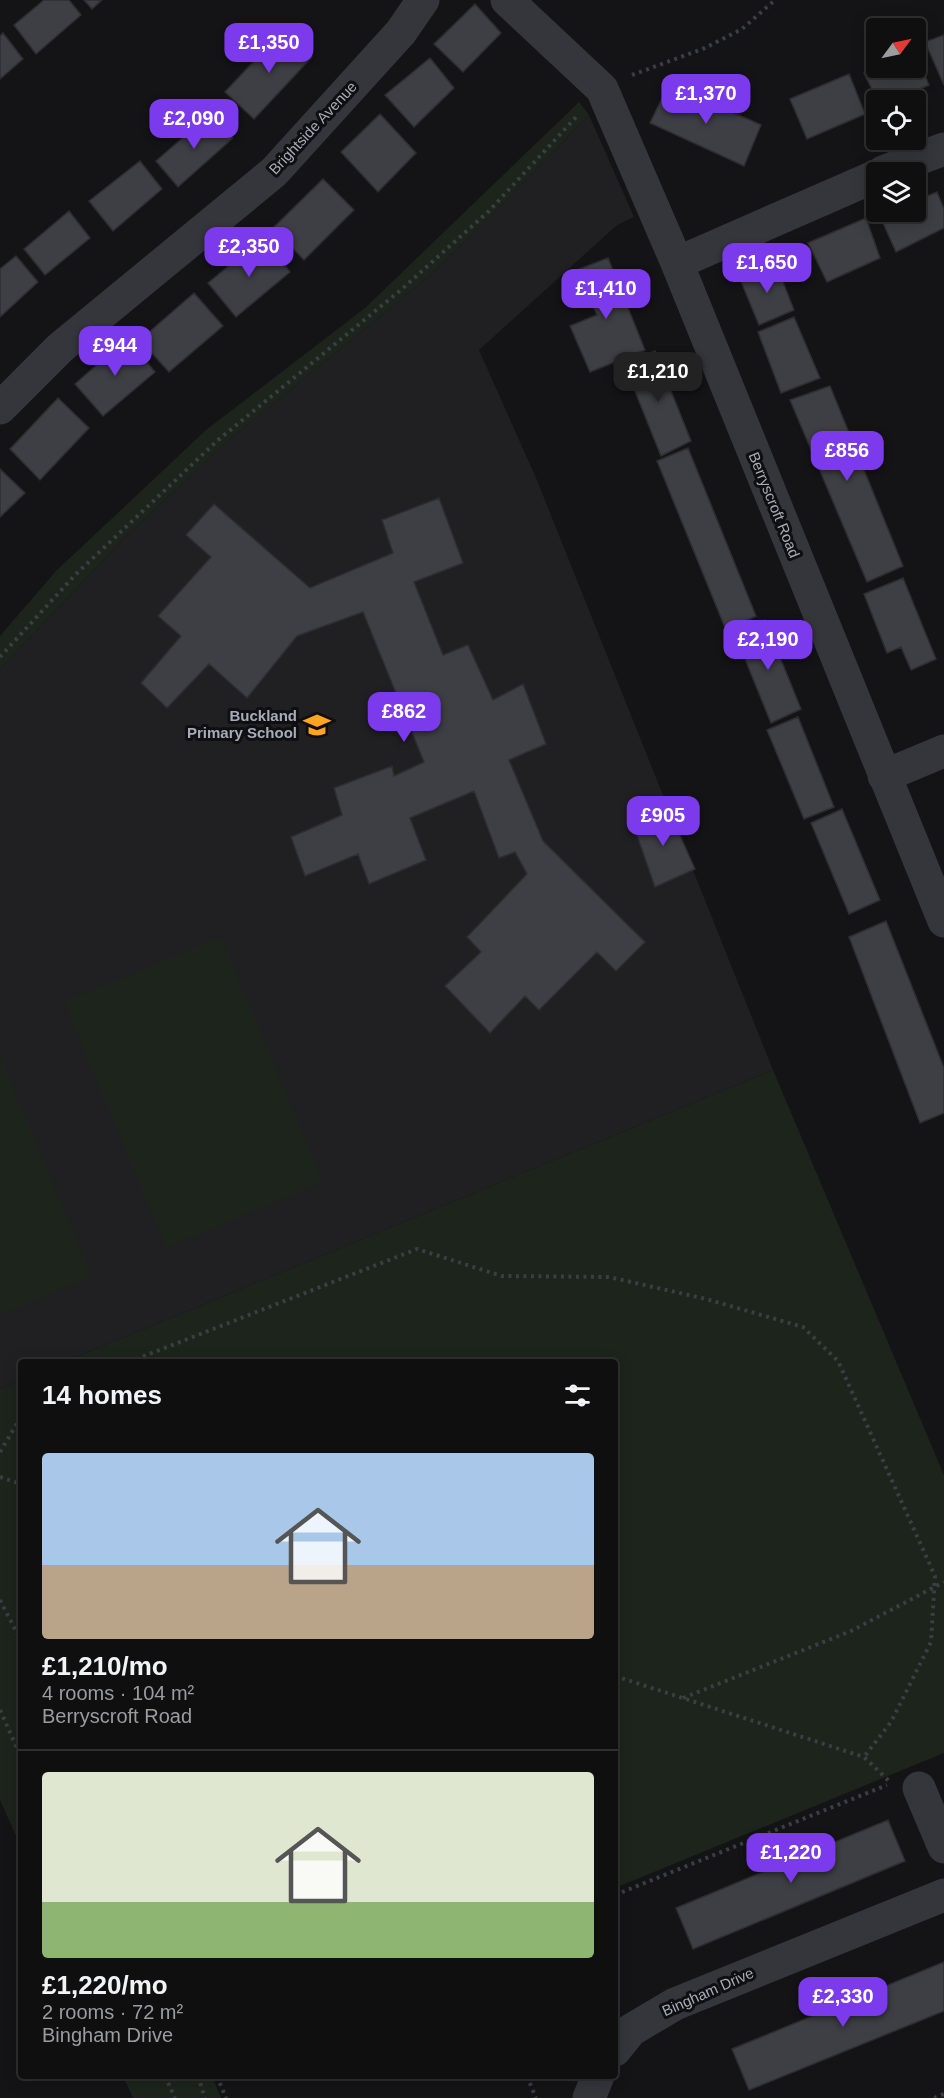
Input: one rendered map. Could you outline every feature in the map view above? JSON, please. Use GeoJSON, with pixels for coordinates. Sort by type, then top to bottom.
{"type":"FeatureCollection","features":[{"type":"Feature","properties":{"kind":"street","name":"Brightside Avenue"},"geometry":{"type":"LineString","coordinates":[[0,408],[60,348],[274,172],[401,32],[423,0]]}},
{"type":"Feature","properties":{"kind":"street"},"geometry":{"type":"LineString","coordinates":[[507,0],[602,89]]}},
{"type":"Feature","properties":{"kind":"street","name":"Berryscroft Road"},"geometry":{"type":"LineString","coordinates":[[602,89],[677,263],[944,921]]}},
{"type":"Feature","properties":{"kind":"street"},"geometry":{"type":"LineString","coordinates":[[910,162],[944,149]]}},
{"type":"Feature","properties":{"kind":"street"},"geometry":{"type":"LineString","coordinates":[[677,263],[866,180]]}},
{"type":"Feature","properties":{"kind":"street"},"geometry":{"type":"LineString","coordinates":[[884,776],[944,751]]}},
{"type":"Feature","properties":{"kind":"street"},"geometry":{"type":"LineString","coordinates":[[902,1784],[944,1847]]}},
{"type":"Feature","properties":{"kind":"street","name":"Bingham Drive"},"geometry":{"type":"LineString","coordinates":[[618,2046],[631,2030],[675,2004],[944,1895]]}},
{"type":"Feature","properties":{"kind":"street"},"geometry":{"type":"LineString","coordinates":[[589,2098],[597,2079]]}},
{"type":"Feature","properties":{"kind":"path"},"geometry":{"type":"LineString","coordinates":[[0,657],[75,575],[217,441],[402,289],[489,211],[602,89],[636,73],[705,48],[742,29],[776,0]]}},
{"type":"Feature","properties":{"kind":"path"},"geometry":{"type":"LineString","coordinates":[[137,1359],[417,1249],[502,1276],[609,1277],[706,1299],[803,1327],[838,1361],[935,1576],[931,1642],[891,1722],[864,1757]]}},
{"type":"Feature","properties":{"kind":"path"},"geometry":{"type":"LineString","coordinates":[[0,1452],[18,1422]]}},
{"type":"Feature","properties":{"kind":"path"},"geometry":{"type":"LineString","coordinates":[[0,1477],[18,1483]]}},
{"type":"Feature","properties":{"kind":"path"},"geometry":{"type":"LineString","coordinates":[[683,1698],[851,1631],[944,1582]]}},
{"type":"Feature","properties":{"kind":"path"},"geometry":{"type":"LineString","coordinates":[[0,1600],[18,1635]]}},
{"type":"Feature","properties":{"kind":"path"},"geometry":{"type":"LineString","coordinates":[[618,1677],[864,1757],[887,1777],[902,1784]]}},
{"type":"Feature","properties":{"kind":"path"},"geometry":{"type":"LineString","coordinates":[[0,1710],[18,1750]]}},
{"type":"Feature","properties":{"kind":"path"},"geometry":{"type":"LineString","coordinates":[[618,1894],[902,1784]]}},
{"type":"Feature","properties":{"kind":"path"},"geometry":{"type":"LineString","coordinates":[[166,2079],[174,2098]]}},
{"type":"Feature","properties":{"kind":"path"},"geometry":{"type":"LineString","coordinates":[[199,2079],[205,2098]]}},
{"type":"Feature","properties":{"kind":"path"},"geometry":{"type":"LineString","coordinates":[[218,2079],[226,2098]]}},
{"type":"Feature","properties":{"kind":"path"},"geometry":{"type":"LineString","coordinates":[[528,2079],[536,2098]]}},
{"type":"Feature","properties":{"kind":"path"},"geometry":{"type":"LineString","coordinates":[[934,2098],[944,2094]]}},
{"type":"Feature","properties":{"kind":"shaded area"},"geometry":{"type":"Polygon","coordinates":[[[579,102],[589,115],[504,203],[428,277],[224,444],[124,538],[0,669],[0,636],[56,571],[206,430],[365,308],[579,102]]]}},
{"type":"Feature","properties":{"kind":"shaded area","name":"Buckland Primary School"},"geometry":{"type":"Polygon","coordinates":[[[589,115],[634,217],[617,225],[479,350],[536,478],[773,1070],[71,1359],[18,1359],[18,1381],[0,1389],[0,669],[124,538],[224,444],[428,277],[589,115]]]}},
{"type":"Feature","properties":{"kind":"shaded area"},"geometry":{"type":"Polygon","coordinates":[[[221,937],[323,1182],[166,1248],[64,1002],[221,937]]]}},
{"type":"Feature","properties":{"kind":"shaded area"},"geometry":{"type":"Polygon","coordinates":[[[0,1056],[92,1277],[0,1315],[0,1056]]]}},
{"type":"Feature","properties":{"kind":"shaded area"},"geometry":{"type":"Polygon","coordinates":[[[773,1070],[944,1475],[944,1753],[618,1887],[618,1359],[71,1359],[773,1070]]]}},
{"type":"Feature","properties":{"kind":"shaded area"},"geometry":{"type":"Polygon","coordinates":[[[18,1381],[18,1840],[0,1800],[0,1389],[18,1381]]]}},
{"type":"Feature","properties":{"kind":"shaded area"},"geometry":{"type":"Polygon","coordinates":[[[124,2079],[213,2079],[221,2098],[133,2098],[124,2079]]]}},
{"type":"Feature","properties":{"kind":"building"},"geometry":{"type":"Polygon","coordinates":[[[44,0],[69,0],[81,15],[36,54],[14,25],[44,0]]]}},
{"type":"Feature","properties":{"kind":"building"},"geometry":{"type":"Polygon","coordinates":[[[84,0],[102,0],[92,9],[84,0]]]}},
{"type":"Feature","properties":{"kind":"building"},"geometry":{"type":"Polygon","coordinates":[[[475,4],[501,33],[463,72],[434,44],[475,4]]]}},
{"type":"Feature","properties":{"kind":"building"},"geometry":{"type":"Polygon","coordinates":[[[284,29],[312,57],[254,119],[225,92],[284,29]]]}},
{"type":"Feature","properties":{"kind":"building"},"geometry":{"type":"Polygon","coordinates":[[[3,33],[23,59],[0,79],[0,36],[3,33]]]}},
{"type":"Feature","properties":{"kind":"building"},"geometry":{"type":"Polygon","coordinates":[[[944,35],[944,85],[926,44],[926,42],[944,35]]]}},
{"type":"Feature","properties":{"kind":"building"},"geometry":{"type":"Polygon","coordinates":[[[430,58],[454,88],[414,127],[385,95],[430,58]]]}},
{"type":"Feature","properties":{"kind":"building"},"geometry":{"type":"Polygon","coordinates":[[[849,74],[865,114],[807,139],[790,99],[849,74]]]}},
{"type":"Feature","properties":{"kind":"building"},"geometry":{"type":"Polygon","coordinates":[[[866,78],[926,78],[929,85],[918,90],[872,90],[866,78]]]}},
{"type":"Feature","properties":{"kind":"building"},"geometry":{"type":"Polygon","coordinates":[[[669,84],[761,125],[744,166],[650,123],[669,84]]]}},
{"type":"Feature","properties":{"kind":"building"},"geometry":{"type":"Polygon","coordinates":[[[211,113],[233,138],[178,187],[156,161],[211,113]]]}},
{"type":"Feature","properties":{"kind":"building"},"geometry":{"type":"Polygon","coordinates":[[[380,114],[416,153],[378,192],[341,152],[380,114]]]}},
{"type":"Feature","properties":{"kind":"building"},"geometry":{"type":"Polygon","coordinates":[[[140,161],[162,189],[113,231],[89,201],[140,161]]]}},
{"type":"Feature","properties":{"kind":"building"},"geometry":{"type":"Polygon","coordinates":[[[323,179],[354,210],[304,260],[273,228],[323,179]]]}},
{"type":"Feature","properties":{"kind":"building"},"geometry":{"type":"Polygon","coordinates":[[[937,192],[944,209],[944,228],[896,252],[883,222],[926,222],[926,196],[937,192]]]}},
{"type":"Feature","properties":{"kind":"building"},"geometry":{"type":"Polygon","coordinates":[[[69,211],[90,238],[45,275],[24,249],[69,211]]]}},
{"type":"Feature","properties":{"kind":"building"},"geometry":{"type":"Polygon","coordinates":[[[866,218],[880,258],[827,282],[808,243],[866,218]]]}},
{"type":"Feature","properties":{"kind":"building"},"geometry":{"type":"Polygon","coordinates":[[[262,238],[290,272],[236,317],[208,283],[262,238]]]}},
{"type":"Feature","properties":{"kind":"building"},"geometry":{"type":"Polygon","coordinates":[[[16,256],[38,282],[0,317],[0,269],[16,256]]]}},
{"type":"Feature","properties":{"kind":"building"},"geometry":{"type":"Polygon","coordinates":[[[608,258],[645,350],[590,372],[570,326],[597,315],[577,270],[608,258]]]}},
{"type":"Feature","properties":{"kind":"building"},"geometry":{"type":"Polygon","coordinates":[[[776,264],[794,310],[759,325],[740,279],[776,264]]]}},
{"type":"Feature","properties":{"kind":"building"},"geometry":{"type":"Polygon","coordinates":[[[194,293],[223,326],[169,372],[140,340],[194,293]]]}},
{"type":"Feature","properties":{"kind":"building"},"geometry":{"type":"Polygon","coordinates":[[[794,317],[820,378],[781,393],[758,332],[794,317]]]}},
{"type":"Feature","properties":{"kind":"building"},"geometry":{"type":"Polygon","coordinates":[[[127,338],[155,372],[103,416],[75,384],[127,338]]]}},
{"type":"Feature","properties":{"kind":"building"},"geometry":{"type":"Polygon","coordinates":[[[655,351],[691,441],[661,456],[624,364],[655,351]]]}},
{"type":"Feature","properties":{"kind":"building"},"geometry":{"type":"Polygon","coordinates":[[[830,386],[903,566],[867,582],[790,400],[830,386]]]}},
{"type":"Feature","properties":{"kind":"building"},"geometry":{"type":"Polygon","coordinates":[[[58,398],[89,428],[40,480],[10,449],[58,398]]]}},
{"type":"Feature","properties":{"kind":"building"},"geometry":{"type":"Polygon","coordinates":[[[688,448],[756,616],[726,630],[657,461],[688,448]]]}},
{"type":"Feature","properties":{"kind":"building"},"geometry":{"type":"Polygon","coordinates":[[[0,469],[25,493],[0,517],[0,469]]]}},
{"type":"Feature","properties":{"kind":"building"},"geometry":{"type":"Polygon","coordinates":[[[439,498],[463,563],[414,582],[443,655],[468,645],[493,700],[523,684],[546,744],[509,760],[543,841],[645,942],[616,971],[597,952],[539,1010],[525,996],[490,1033],[445,986],[481,952],[467,937],[527,874],[515,852],[499,858],[474,791],[410,818],[426,860],[369,884],[358,854],[305,876],[291,837],[342,815],[334,788],[392,766],[394,776],[424,762],[363,612],[297,636],[247,698],[209,664],[167,708],[141,683],[181,636],[158,616],[211,557],[186,535],[214,504],[310,588],[393,553],[382,520],[439,498]]]}},
{"type":"Feature","properties":{"kind":"building"},"geometry":{"type":"Polygon","coordinates":[[[903,578],[936,659],[911,670],[901,647],[887,653],[864,594],[903,578]]]}},
{"type":"Feature","properties":{"kind":"building"},"geometry":{"type":"Polygon","coordinates":[[[765,620],[801,709],[771,723],[734,632],[765,620]]]}},
{"type":"Feature","properties":{"kind":"building"},"geometry":{"type":"Polygon","coordinates":[[[798,717],[834,807],[804,819],[767,730],[798,717]]]}},
{"type":"Feature","properties":{"kind":"building"},"geometry":{"type":"Polygon","coordinates":[[[667,806],[695,869],[655,887],[632,821],[667,806]]]}},
{"type":"Feature","properties":{"kind":"building"},"geometry":{"type":"Polygon","coordinates":[[[842,809],[880,900],[849,914],[811,823],[842,809]]]}},
{"type":"Feature","properties":{"kind":"building"},"geometry":{"type":"Polygon","coordinates":[[[886,921],[944,1068],[944,1113],[920,1123],[849,937],[886,921]]]}},
{"type":"Feature","properties":{"kind":"building"},"geometry":{"type":"Polygon","coordinates":[[[888,1820],[905,1861],[693,1949],[676,1908],[888,1820]]]}},
{"type":"Feature","properties":{"kind":"building"},"geometry":{"type":"Polygon","coordinates":[[[944,1962],[944,2011],[749,2090],[732,2049],[944,1962]]]}},
{"type":"Feature","properties":{"kind":"place","name":"Buckland Primary School"},"geometry":{"type":"Point","coordinates":[317,725]}}]}
